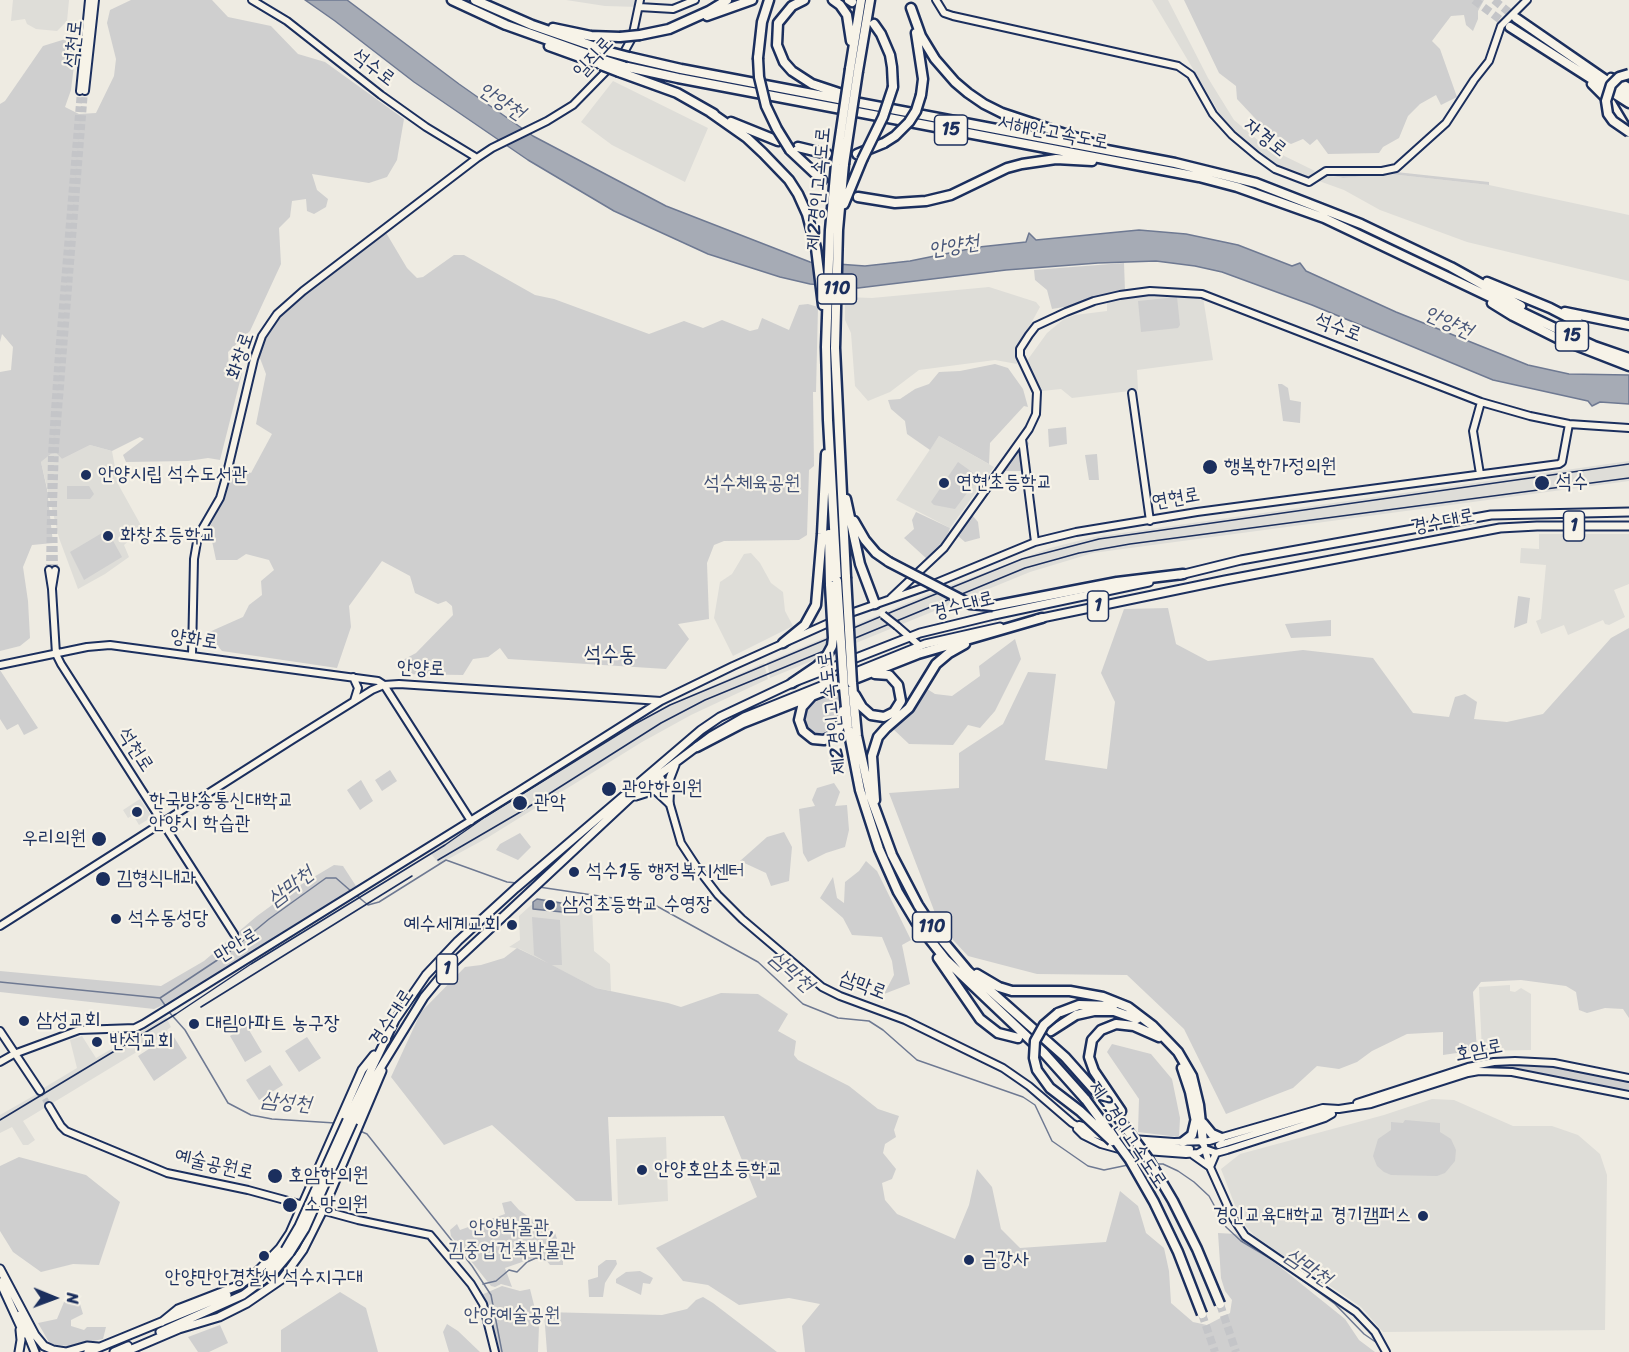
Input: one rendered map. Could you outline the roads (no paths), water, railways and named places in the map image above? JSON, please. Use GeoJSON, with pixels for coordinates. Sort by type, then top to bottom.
{"type":"FeatureCollection","features":[{"type":"Feature","properties":{"kind":"highway","name":"서해안고속도로"},"geometry":{"type":"LineString","coordinates":[[452,0],[506,25],[621,69],[690,80],[1125,163],[1279,196],[1361,224],[1451,267],[1516,310],[1629,353]]}},
{"type":"Feature","properties":{"kind":"highway","name":"서해안고속도로"},"geometry":{"type":"LineString","coordinates":[[475,0],[571,40],[629,57],[1124,153],[1256,183],[1463,286],[1594,346],[1629,358]]}},
{"type":"Feature","properties":{"kind":"highway"},"geometry":{"type":"LineString","coordinates":[[669,28],[709,11],[727,0]]}},
{"type":"Feature","properties":{"kind":"highway"},"geometry":{"type":"LineString","coordinates":[[509,14],[572,33],[620,37],[669,28],[752,0]]}},
{"type":"Feature","properties":{"kind":"highway"},"geometry":{"type":"LineString","coordinates":[[769,0],[762,22],[758,58],[759,77],[766,106],[777,129],[822,180]]}},
{"type":"Feature","properties":{"kind":"highway"},"geometry":{"type":"LineString","coordinates":[[804,0],[792,6],[778,23],[777,45],[784,62],[792,71],[812,84],[880,107]]}},
{"type":"Feature","properties":{"kind":"highway"},"geometry":{"type":"LineString","coordinates":[[833,0],[844,10],[849,20],[853,67]]}},
{"type":"Feature","properties":{"kind":"highway","name":"제2경인고속도로"},"geometry":{"type":"LineString","coordinates":[[870,0],[853,67],[840,164],[834,230],[828,420],[832,498],[829,540],[833,583],[848,685],[870,795],[892,855],[918,905],[937,934],[968,971],[1065,1057],[1117,1111],[1147,1157],[1184,1222],[1220,1304]]}},
{"type":"Feature","properties":{"kind":"highway","name":"제2경인고속도로"},"geometry":{"type":"LineString","coordinates":[[853,67],[854,1]]}},
{"type":"Feature","properties":{"kind":"highway"},"geometry":{"type":"LineString","coordinates":[[860,157],[895,136],[916,111],[923,79],[921,55],[910,4]]}},
{"type":"Feature","properties":{"kind":"highway"},"geometry":{"type":"LineString","coordinates":[[910,4],[921,36],[935,59],[955,82],[984,104],[1002,113],[1124,153]]}},
{"type":"Feature","properties":{"kind":"highway"},"geometry":{"type":"LineString","coordinates":[[1516,18],[1629,96]]}},
{"type":"Feature","properties":{"kind":"highway"},"geometry":{"type":"LineString","coordinates":[[834,230],[860,157],[883,117],[893,87],[890,55],[874,24]]}},
{"type":"Feature","properties":{"kind":"highway"},"geometry":{"type":"LineString","coordinates":[[1510,27],[1629,103]]}},
{"type":"Feature","properties":{"kind":"highway"},"geometry":{"type":"LineString","coordinates":[[1563,51],[1629,88]]}},
{"type":"Feature","properties":{"kind":"highway"},"geometry":{"type":"LineString","coordinates":[[1558,59],[1604,95],[1629,132]]}},
{"type":"Feature","properties":{"kind":"highway"},"geometry":{"type":"LineString","coordinates":[[621,69],[677,93],[710,112],[747,138],[778,167],[798,194],[807,214],[819,270],[830,347]]}},
{"type":"Feature","properties":{"kind":"highway"},"geometry":{"type":"LineString","coordinates":[[1629,74],[1619,77],[1611,85],[1606,101],[1608,114],[1613,121],[1629,132]]}},
{"type":"Feature","properties":{"kind":"highway"},"geometry":{"type":"LineString","coordinates":[[710,112],[778,141]]}},
{"type":"Feature","properties":{"kind":"highway"},"geometry":{"type":"LineString","coordinates":[[794,149],[827,154]]}},
{"type":"Feature","properties":{"kind":"highway"},"geometry":{"type":"LineString","coordinates":[[858,197],[895,203],[938,199],[967,188],[1007,168],[1040,160],[1125,163]]}},
{"type":"Feature","properties":{"kind":"highway"},"geometry":{"type":"LineString","coordinates":[[1451,267],[1580,320],[1629,325]]}},
{"type":"Feature","properties":{"kind":"highway"},"geometry":{"type":"LineString","coordinates":[[1516,310],[1566,341],[1629,366]]}},
{"type":"Feature","properties":{"kind":"highway","name":"제2경인고속도로"},"geometry":{"type":"LineString","coordinates":[[830,347],[840,457],[848,685],[854,765],[871,825],[898,892],[916,922],[945,960],[1044,1053],[1086,1100],[1130,1160],[1170,1235],[1202,1314]]}},
{"type":"Feature","properties":{"kind":"highway"},"geometry":{"type":"LineString","coordinates":[[783,643],[805,625],[816,605],[828,420]]}},
{"type":"Feature","properties":{"kind":"highway"},"geometry":{"type":"LineString","coordinates":[[840,457],[860,564],[875,604]]}},
{"type":"Feature","properties":{"kind":"highway"},"geometry":{"type":"LineString","coordinates":[[846,498],[856,525],[876,553],[970,604],[993,606],[1117,582],[1183,574]]}},
{"type":"Feature","properties":{"kind":"highway"},"geometry":{"type":"LineString","coordinates":[[792,683],[817,666],[830,650],[833,638],[833,583]]}},
{"type":"Feature","properties":{"kind":"highway"},"geometry":{"type":"LineString","coordinates":[[697,747],[743,723],[918,654],[1042,618]]}},
{"type":"Feature","properties":{"kind":"highway"},"geometry":{"type":"LineString","coordinates":[[878,821],[872,756],[878,738],[909,708],[932,669],[942,658],[994,632]]}},
{"type":"Feature","properties":{"kind":"highway"},"geometry":{"type":"LineString","coordinates":[[848,685],[868,713],[881,717],[892,714],[901,698],[896,681],[885,674],[863,676]]}},
{"type":"Feature","properties":{"kind":"highway"},"geometry":{"type":"LineString","coordinates":[[818,693],[803,705],[799,720],[801,729],[807,736],[815,740],[824,740],[835,735],[841,725],[848,685]]}},
{"type":"Feature","properties":{"kind":"highway"},"geometry":{"type":"LineString","coordinates":[[916,922],[974,1012],[998,1033],[1018,1038]]}},
{"type":"Feature","properties":{"kind":"highway"},"geometry":{"type":"LineString","coordinates":[[960,961],[984,979],[1004,989],[1020,992],[1061,990],[1087,993],[1128,1007],[1161,1032],[1183,1060],[1195,1085],[1198,1117],[1189,1148]]}},
{"type":"Feature","properties":{"kind":"highway"},"geometry":{"type":"LineString","coordinates":[[1130,1160],[1086,1116],[1050,1088],[1039,1074],[1034,1058],[1035,1041],[1044,1024],[1071,1006],[1094,1004],[1121,1008],[1138,1015]]}},
{"type":"Feature","properties":{"kind":"highway"},"geometry":{"type":"LineString","coordinates":[[1051,1031],[1076,1015],[1103,1010],[1130,1015],[1150,1028],[1177,1059],[1185,1075],[1204,1146]]}},
{"type":"Feature","properties":{"kind":"highway"},"geometry":{"type":"LineString","coordinates":[[1117,1111],[1094,1071],[1089,1057],[1092,1040],[1101,1030],[1116,1024],[1134,1026],[1159,1037]]}},
{"type":"Feature","properties":{"kind":"highway"},"geometry":{"type":"LineString","coordinates":[[1198,1117],[1218,1141]]}},
{"type":"Feature","properties":{"kind":"main road","name":"경수대로"},"geometry":{"type":"LineString","coordinates":[[353,1122],[385,1060],[424,997],[447,969],[701,729],[720,717],[792,683],[911,638],[971,620],[1241,560],[1474,518],[1517,513],[1629,512]]}},
{"type":"Feature","properties":{"kind":"main road","name":"경수대로"},"geometry":{"type":"LineString","coordinates":[[353,1122],[383,1044],[395,1020],[426,975],[458,941],[516,888],[657,771],[679,760],[711,736],[744,717],[921,646],[954,636],[1276,570],[1500,528],[1629,526]]}},
{"type":"Feature","properties":{"kind":"main road"},"geometry":{"type":"LineString","coordinates":[[669,803],[672,770],[679,760]]}},
{"type":"Feature","properties":{"kind":"main road"},"geometry":{"type":"LineString","coordinates":[[630,798],[655,790],[669,803]]}},
{"type":"Feature","properties":{"kind":"main road"},"geometry":{"type":"LineString","coordinates":[[162,1322],[178,1310],[240,1285],[270,1260],[290,1233],[362,1070],[383,1044]]}},
{"type":"Feature","properties":{"kind":"main road"},"geometry":{"type":"LineString","coordinates":[[124,1352],[176,1330],[219,1317],[247,1303],[282,1279],[303,1250],[323,1210],[352,1140],[353,1122]]}},
{"type":"Feature","properties":{"kind":"main road","name":"1"},"geometry":{"type":"LineString","coordinates":[[114,1352],[243,1295],[274,1272],[288,1252],[353,1122]]}},
{"type":"Feature","properties":{"kind":"main road","name":"1"},"geometry":{"type":"LineString","coordinates":[[88,1352],[215,1301],[241,1288],[260,1276],[288,1252]]}},
{"type":"Feature","properties":{"kind":"main road"},"geometry":{"type":"LineString","coordinates":[[0,1269],[20,1332],[19,1352]]}},
{"type":"Feature","properties":{"kind":"main road"},"geometry":{"type":"LineString","coordinates":[[2,1279],[39,1342],[49,1349],[74,1351],[87,1346],[101,1347]]}},
{"type":"Feature","properties":{"kind":"main road"},"geometry":{"type":"LineString","coordinates":[[2,1279],[33,1352]]}},
{"type":"Feature","properties":{"kind":"main road"},"geometry":{"type":"LineString","coordinates":[[16,1319],[33,1352]]}},
{"type":"Feature","properties":{"kind":"main road"},"geometry":{"type":"LineString","coordinates":[[164,1330],[176,1330]]}},
{"type":"Feature","properties":{"kind":"street","name":"석천로"},"geometry":{"type":"LineString","coordinates":[[89,0],[83,91],[95,0]]}},
{"type":"Feature","properties":{"kind":"street","name":"석수로"},"geometry":{"type":"LineString","coordinates":[[252,0],[287,21],[381,95],[426,127],[477,158]]}},
{"type":"Feature","properties":{"kind":"street"},"geometry":{"type":"LineString","coordinates":[[639,4],[673,9],[695,0]]}},
{"type":"Feature","properties":{"kind":"street","name":"자경로"},"geometry":{"type":"LineString","coordinates":[[936,0],[944,13],[953,16],[1178,66],[1191,75],[1213,114],[1232,135],[1275,169],[1309,182],[1326,171],[1382,171],[1396,168],[1446,123],[1488,63],[1501,26],[1527,0]]}},
{"type":"Feature","properties":{"kind":"street","name":"일직로"},"geometry":{"type":"LineString","coordinates":[[477,158],[573,105],[623,54],[632,38],[639,4]]}},
{"type":"Feature","properties":{"kind":"street","name":"화창로"},"geometry":{"type":"LineString","coordinates":[[192,656],[194,559],[198,536],[220,498],[247,386],[262,336],[277,314],[303,291],[477,158]]}},
{"type":"Feature","properties":{"kind":"street","name":"석수로"},"geometry":{"type":"LineString","coordinates":[[1022,438],[1036,414],[1037,392],[1022,362],[1020,349],[1036,326],[1094,301],[1136,291],[1202,294],[1481,402],[1530,416],[1569,424],[1629,428]]}},
{"type":"Feature","properties":{"kind":"street"},"geometry":{"type":"LineString","coordinates":[[1132,393],[1149,521]]}},
{"type":"Feature","properties":{"kind":"street"},"geometry":{"type":"LineString","coordinates":[[1480,474],[1473,431],[1481,402]]}},
{"type":"Feature","properties":{"kind":"street","name":"연현로"},"geometry":{"type":"LineString","coordinates":[[875,604],[931,585],[1035,542],[1076,532],[1209,510],[1560,464],[1569,424]]}},
{"type":"Feature","properties":{"kind":"street"},"geometry":{"type":"LineString","coordinates":[[1022,438],[1035,542]]}},
{"type":"Feature","properties":{"kind":"street"},"geometry":{"type":"LineString","coordinates":[[883,615],[888,599],[944,548],[1022,438]]}},
{"type":"Feature","properties":{"kind":"street","name":"석천로"},"geometry":{"type":"LineString","coordinates":[[52,570],[56,654],[234,934]]}},
{"type":"Feature","properties":{"kind":"street"},"geometry":{"type":"LineString","coordinates":[[918,573],[931,585]]}},
{"type":"Feature","properties":{"kind":"street"},"geometry":{"type":"LineString","coordinates":[[875,604],[883,615],[921,646]]}},
{"type":"Feature","properties":{"kind":"street","name":"안양로"},"geometry":{"type":"LineString","coordinates":[[0,926],[384,685],[399,684],[662,701],[783,643],[875,604]]}},
{"type":"Feature","properties":{"kind":"street","name":"양화로"},"geometry":{"type":"LineString","coordinates":[[0,665],[110,645],[366,678],[384,685]]}},
{"type":"Feature","properties":{"kind":"street"},"geometry":{"type":"LineString","coordinates":[[353,677],[358,688],[354,702]]}},
{"type":"Feature","properties":{"kind":"street"},"geometry":{"type":"LineString","coordinates":[[384,685],[471,821],[662,701]]}},
{"type":"Feature","properties":{"kind":"street","name":"삼막로"},"geometry":{"type":"LineString","coordinates":[[657,771],[681,843],[698,869],[718,895],[764,939],[822,987],[905,1020],[1003,1068],[1029,1086],[1083,1135],[1101,1144],[1131,1150],[1204,1146]]}},
{"type":"Feature","properties":{"kind":"street","name":"만안로"},"geometry":{"type":"LineString","coordinates":[[14,1054],[79,1030],[135,1028],[471,821]]}},
{"type":"Feature","properties":{"kind":"street"},"geometry":{"type":"LineString","coordinates":[[0,1031],[40,1091]]}},
{"type":"Feature","properties":{"kind":"street"},"geometry":{"type":"LineString","coordinates":[[0,1062],[14,1054]]}},
{"type":"Feature","properties":{"kind":"street","name":"호암로"},"geometry":{"type":"LineString","coordinates":[[1216,1153],[1317,1121],[1339,1109],[1468,1067],[1494,1062],[1554,1063],[1629,1078]]}},
{"type":"Feature","properties":{"kind":"street","name":"호암로"},"geometry":{"type":"LineString","coordinates":[[1204,1146],[1300,1113],[1323,1108],[1339,1109],[1371,1104],[1468,1072],[1512,1072],[1629,1095]]}},
{"type":"Feature","properties":{"kind":"street","name":"예술공원로"},"geometry":{"type":"LineString","coordinates":[[49,1106],[66,1131],[167,1173],[248,1190],[358,1220],[425,1233],[433,1237],[471,1284],[483,1304],[495,1352]]}},
{"type":"Feature","properties":{"kind":"street","name":"삼막로"},"geometry":{"type":"LineString","coordinates":[[1072,1123],[1121,1137],[1189,1148],[1204,1146]]}},
{"type":"Feature","properties":{"kind":"street"},"geometry":{"type":"LineString","coordinates":[[1210,1167],[1218,1141]]}},
{"type":"Feature","properties":{"kind":"street"},"geometry":{"type":"LineString","coordinates":[[1204,1146],[1216,1153]]}},
{"type":"Feature","properties":{"kind":"street"},"geometry":{"type":"LineString","coordinates":[[1204,1146],[1210,1167],[1233,1218],[1245,1236],[1356,1312],[1386,1352]]}},
{"type":"Feature","properties":{"kind":"street"},"geometry":{"type":"LineString","coordinates":[[1189,1148],[1210,1167]]}},
{"type":"Feature","properties":{"kind":"waterway","name":"삼막천"},"geometry":{"type":"LineString","coordinates":[[356,895],[368,905],[379,902],[446,860],[507,882],[517,883]]}},
{"type":"Feature","properties":{"kind":"waterway","name":"삼막천"},"geometry":{"type":"LineString","coordinates":[[160,998],[228,953],[269,919],[326,878],[336,878],[352,892]]}},
{"type":"Feature","properties":{"kind":"waterway","name":"삼막천"},"geometry":{"type":"LineString","coordinates":[[539,887],[653,904],[758,962],[803,1004],[838,1018],[869,1021],[883,1030],[917,1060],[1023,1097],[1035,1105],[1052,1141],[1088,1166],[1104,1170],[1128,1165]]}},
{"type":"Feature","properties":{"kind":"waterway","name":"삼성천"},"geometry":{"type":"LineString","coordinates":[[0,982],[160,998],[167,1008]]}},
{"type":"Feature","properties":{"kind":"waterway","name":"삼성천"},"geometry":{"type":"LineString","coordinates":[[169,1012],[185,1030],[228,1103],[251,1115],[272,1119],[335,1123]]}},
{"type":"Feature","properties":{"kind":"waterway","name":"삼성천"},"geometry":{"type":"LineString","coordinates":[[360,1131],[367,1134],[472,1266],[491,1295],[502,1352]]}},
{"type":"Feature","properties":{"kind":"waterway","name":"삼막천"},"geometry":{"type":"LineString","coordinates":[[1136,1164],[1146,1164]]}},
{"type":"Feature","properties":{"kind":"waterway","name":"삼막천"},"geometry":{"type":"LineString","coordinates":[[1157,1164],[1163,1164],[1178,1171],[1194,1182],[1209,1196],[1226,1227],[1241,1241],[1283,1266],[1335,1304],[1364,1334],[1377,1343]]}},
{"type":"Feature","properties":{"kind":"waterway"},"geometry":{"type":"LineString","coordinates":[[483,1284],[496,1281],[509,1270],[517,1272],[527,1262],[536,1258],[547,1260]]}},
{"type":"Feature","properties":{"kind":"tunnel"},"geometry":{"type":"LineString","coordinates":[[1474,0],[1510,27]]}},
{"type":"Feature","properties":{"kind":"tunnel"},"geometry":{"type":"LineString","coordinates":[[1494,0],[1516,18]]}},
{"type":"Feature","properties":{"kind":"tunnel"},"geometry":{"type":"LineString","coordinates":[[49,570],[51,454],[80,91]]}},
{"type":"Feature","properties":{"kind":"tunnel"},"geometry":{"type":"LineString","coordinates":[[55,570],[56,447],[85,91]]}},
{"type":"Feature","properties":{"kind":"tunnel"},"geometry":{"type":"LineString","coordinates":[[40,1091],[49,1106]]}},
{"type":"Feature","properties":{"kind":"tunnel"},"geometry":{"type":"LineString","coordinates":[[1190,1149],[1219,1145]]}},
{"type":"Feature","properties":{"kind":"tunnel"},"geometry":{"type":"LineString","coordinates":[[1220,1304],[1236,1352]]}},
{"type":"Feature","properties":{"kind":"tunnel"},"geometry":{"type":"LineString","coordinates":[[1202,1314],[1215,1352]]}},
{"type":"Feature","properties":{"kind":"railway"},"geometry":{"type":"LineString","coordinates":[[0,1120],[176,1014],[251,964],[445,845],[485,817],[635,724],[670,705],[1022,559],[1099,539],[1629,464]]}},
{"type":"Feature","properties":{"kind":"railway"},"geometry":{"type":"LineString","coordinates":[[438,860],[522,811],[661,723],[705,700],[1025,568],[1079,553],[1130,544],[1629,478]]}},
{"type":"Feature","properties":{"kind":"railway"},"geometry":{"type":"LineString","coordinates":[[201,1007],[412,876]]}},
{"type":"Feature","properties":{"kind":"place","name":"행복한가정의원"},"geometry":{"type":"Point","coordinates":[1210,467]}},
{"type":"Feature","properties":{"kind":"place","name":"안양시립 석수도서관"},"geometry":{"type":"Point","coordinates":[86,475]}},
{"type":"Feature","properties":{"kind":"place","name":"연현초등학교"},"geometry":{"type":"Point","coordinates":[944,483]}},
{"type":"Feature","properties":{"kind":"place","name":"석수"},"geometry":{"type":"Point","coordinates":[1542,483]}},
{"type":"Feature","properties":{"kind":"place","name":"화창초등학교"},"geometry":{"type":"Point","coordinates":[108,536]}},
{"type":"Feature","properties":{"kind":"place","name":"관악한의원"},"geometry":{"type":"Point","coordinates":[609,789]}},
{"type":"Feature","properties":{"kind":"place","name":"관악"},"geometry":{"type":"Point","coordinates":[520,803]}},
{"type":"Feature","properties":{"kind":"place","name":"한국방송통신대학교 안양시 학습관"},"geometry":{"type":"Point","coordinates":[137,812]}},
{"type":"Feature","properties":{"kind":"place","name":"우리의원"},"geometry":{"type":"Point","coordinates":[99,839]}},
{"type":"Feature","properties":{"kind":"place","name":"석수1동 행정복지센터"},"geometry":{"type":"Point","coordinates":[574,872]}},
{"type":"Feature","properties":{"kind":"place","name":"김형식내과"},"geometry":{"type":"Point","coordinates":[103,879]}},
{"type":"Feature","properties":{"kind":"place","name":"삼성초등학교 수영장"},"geometry":{"type":"Point","coordinates":[550,905]}},
{"type":"Feature","properties":{"kind":"place","name":"석수동성당"},"geometry":{"type":"Point","coordinates":[116,919]}},
{"type":"Feature","properties":{"kind":"place","name":"예수세계교회"},"geometry":{"type":"Point","coordinates":[512,925]}},
{"type":"Feature","properties":{"kind":"place","name":"삼성교회"},"geometry":{"type":"Point","coordinates":[24,1021]}},
{"type":"Feature","properties":{"kind":"place","name":"대림아파트 농구장"},"geometry":{"type":"Point","coordinates":[194,1024]}},
{"type":"Feature","properties":{"kind":"place","name":"반석교회"},"geometry":{"type":"Point","coordinates":[97,1042]}},
{"type":"Feature","properties":{"kind":"place","name":"안양호암초등학교"},"geometry":{"type":"Point","coordinates":[642,1170]}},
{"type":"Feature","properties":{"kind":"place","name":"호암한의원"},"geometry":{"type":"Point","coordinates":[275,1176]}},
{"type":"Feature","properties":{"kind":"place","name":"소망의원"},"geometry":{"type":"Point","coordinates":[290,1205]}},
{"type":"Feature","properties":{"kind":"place","name":"경인교육대학교 경기캠퍼스"},"geometry":{"type":"Point","coordinates":[1423,1216]}},
{"type":"Feature","properties":{"kind":"place","name":"안양만안경찰서 석수지구대"},"geometry":{"type":"Point","coordinates":[264,1256]}},
{"type":"Feature","properties":{"kind":"place","name":"금강사"},"geometry":{"type":"Point","coordinates":[969,1260]}},
{"type":"Feature","properties":{"kind":"district","name":"석수동"},"geometry":{"type":"Point","coordinates":[610,655]}},
{"type":"Feature","properties":{"kind":"water label","name":"안양천"},"geometry":{"type":"Point","coordinates":[501,102]}},
{"type":"Feature","properties":{"kind":"water label","name":"안양천"},"geometry":{"type":"Point","coordinates":[954,247]}},
{"type":"Feature","properties":{"kind":"water label","name":"안양천"},"geometry":{"type":"Point","coordinates":[1448,323]}},
{"type":"Feature","properties":{"kind":"park label","name":"석수체육공원"},"geometry":{"type":"Point","coordinates":[752,484]}},
{"type":"Feature","properties":{"kind":"park label","name":"안양박물관, 김중업건축박물관"},"geometry":{"type":"Point","coordinates":[512,1240]}},
{"type":"Feature","properties":{"kind":"park label","name":"안양예술공원"},"geometry":{"type":"Point","coordinates":[512,1316]}}]}
